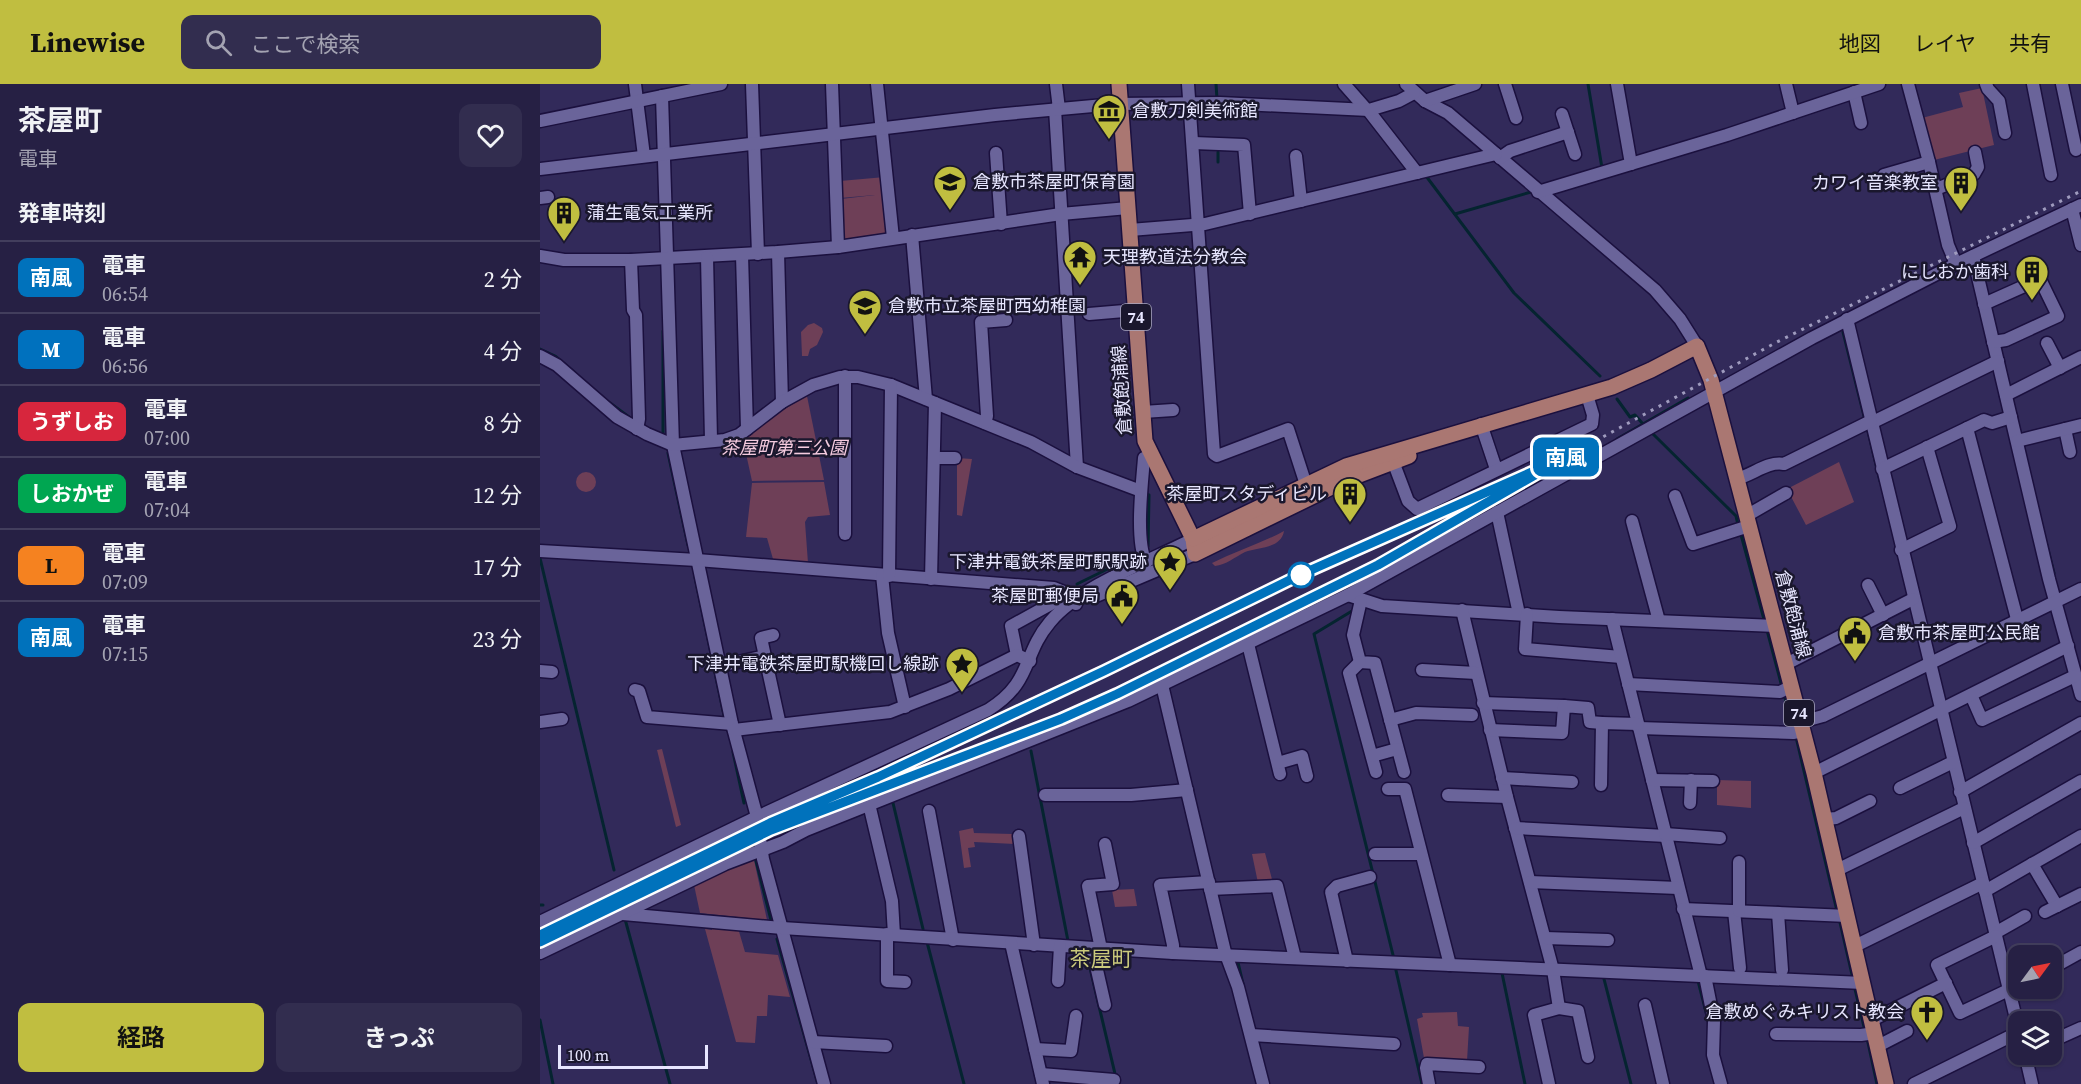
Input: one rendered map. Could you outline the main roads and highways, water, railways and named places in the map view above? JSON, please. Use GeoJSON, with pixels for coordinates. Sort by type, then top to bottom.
{"type":"FeatureCollection","features":[{"type":"Feature","properties":{"kind":"main road","name":"倉敷飽浦線"},"geometry":{"type":"LineString","coordinates":[[1119,84],[1145,441],[1194,546]]}},
{"type":"Feature","properties":{"kind":"main road","name":"倉敷飽浦線"},"geometry":{"type":"LineString","coordinates":[[1482,426],[1626,382],[1697,346],[1714,390],[1736,479],[1743,525],[1769,625],[1786,664],[1786,689],[1815,773],[1838,870],[1841,916],[1855,946],[1857,982],[1886,1084]]}},
{"type":"Feature","properties":{"kind":"main road"},"geometry":{"type":"LineString","coordinates":[[1194,546],[1225,525],[1392,457],[1418,452],[1482,426]]}},
{"type":"Feature","properties":{"kind":"main road"},"geometry":{"type":"LineString","coordinates":[[1194,546],[1283,512],[1335,471],[1346,475],[1482,426]]}},
{"type":"Feature","properties":{"kind":"main road"},"geometry":{"type":"LineString","coordinates":[[1225,525],[1238,523],[1269,510],[1283,512]]}},
{"type":"Feature","properties":{"kind":"waterway"},"geometry":{"type":"LineString","coordinates":[[1216,84],[1217,99]]}},
{"type":"Feature","properties":{"kind":"waterway"},"geometry":{"type":"LineString","coordinates":[[1588,84],[1602,168]]}},
{"type":"Feature","properties":{"kind":"waterway"},"geometry":{"type":"LineString","coordinates":[[1218,152],[1218,162]]}},
{"type":"Feature","properties":{"kind":"waterway"},"geometry":{"type":"LineString","coordinates":[[1426,176],[1514,293],[1600,376]]}},
{"type":"Feature","properties":{"kind":"waterway"},"geometry":{"type":"LineString","coordinates":[[1455,214],[1531,192]]}},
{"type":"Feature","properties":{"kind":"waterway"},"geometry":{"type":"LineString","coordinates":[[663,331],[663,436]]}},
{"type":"Feature","properties":{"kind":"waterway"},"geometry":{"type":"LineString","coordinates":[[1843,332],[1865,420]]}},
{"type":"Feature","properties":{"kind":"waterway"},"geometry":{"type":"LineString","coordinates":[[540,349],[555,356],[575,373]]}},
{"type":"Feature","properties":{"kind":"waterway"},"geometry":{"type":"LineString","coordinates":[[1617,439],[1688,398]]}},
{"type":"Feature","properties":{"kind":"waterway"},"geometry":{"type":"LineString","coordinates":[[1617,399],[1630,417],[1635,415],[1643,424]]}},
{"type":"Feature","properties":{"kind":"waterway"},"geometry":{"type":"LineString","coordinates":[[610,403],[629,417]]}},
{"type":"Feature","properties":{"kind":"waterway"},"geometry":{"type":"LineString","coordinates":[[1867,427],[1880,481]]}},
{"type":"Feature","properties":{"kind":"waterway"},"geometry":{"type":"LineString","coordinates":[[1652,433],[1736,516],[1738,525]]}},
{"type":"Feature","properties":{"kind":"waterway"},"geometry":{"type":"LineString","coordinates":[[668,453],[688,545]]}},
{"type":"Feature","properties":{"kind":"waterway"},"geometry":{"type":"LineString","coordinates":[[1459,526],[1530,485],[1551,476]]}},
{"type":"Feature","properties":{"kind":"waterway"},"geometry":{"type":"LineString","coordinates":[[1146,494],[1149,495],[1148,546]]}},
{"type":"Feature","properties":{"kind":"waterway"},"geometry":{"type":"LineString","coordinates":[[1740,531],[1765,623]]}},
{"type":"Feature","properties":{"kind":"waterway"},"geometry":{"type":"LineString","coordinates":[[2046,542],[2054,573]]}},
{"type":"Feature","properties":{"kind":"waterway"},"geometry":{"type":"LineString","coordinates":[[540,558],[614,870]]}},
{"type":"Feature","properties":{"kind":"waterway"},"geometry":{"type":"LineString","coordinates":[[1077,584],[1128,559]]}},
{"type":"Feature","properties":{"kind":"waterway"},"geometry":{"type":"LineString","coordinates":[[695,577],[725,720]]}},
{"type":"Feature","properties":{"kind":"waterway"},"geometry":{"type":"LineString","coordinates":[[1352,611],[1314,634],[1394,959]]}},
{"type":"Feature","properties":{"kind":"waterway"},"geometry":{"type":"LineString","coordinates":[[1767,630],[1782,687]]}},
{"type":"Feature","properties":{"kind":"waterway"},"geometry":{"type":"LineString","coordinates":[[1117,699],[1135,691]]}},
{"type":"Feature","properties":{"kind":"waterway"},"geometry":{"type":"LineString","coordinates":[[1784,694],[1794,731]]}},
{"type":"Feature","properties":{"kind":"waterway"},"geometry":{"type":"LineString","coordinates":[[1796,737],[1837,911]]}},
{"type":"Feature","properties":{"kind":"waterway"},"geometry":{"type":"LineString","coordinates":[[1031,751],[1068,941]]}},
{"type":"Feature","properties":{"kind":"waterway"},"geometry":{"type":"LineString","coordinates":[[733,752],[744,803]]}},
{"type":"Feature","properties":{"kind":"waterway"},"geometry":{"type":"LineString","coordinates":[[893,803],[923,929]]}},
{"type":"Feature","properties":{"kind":"waterway"},"geometry":{"type":"LineString","coordinates":[[784,832],[804,824]]}},
{"type":"Feature","properties":{"kind":"waterway"},"geometry":{"type":"LineString","coordinates":[[540,946],[753,844]]}},
{"type":"Feature","properties":{"kind":"waterway"},"geometry":{"type":"LineString","coordinates":[[756,861],[771,920]]}},
{"type":"Feature","properties":{"kind":"waterway"},"geometry":{"type":"LineString","coordinates":[[619,890],[624,905]]}},
{"type":"Feature","properties":{"kind":"waterway"},"geometry":{"type":"LineString","coordinates":[[1839,918],[1853,979]]}},
{"type":"Feature","properties":{"kind":"waterway"},"geometry":{"type":"LineString","coordinates":[[625,919],[670,1084]]}},
{"type":"Feature","properties":{"kind":"waterway"},"geometry":{"type":"LineString","coordinates":[[777,939],[818,1084]]}},
{"type":"Feature","properties":{"kind":"waterway"},"geometry":{"type":"LineString","coordinates":[[927,942],[964,1084]]}},
{"type":"Feature","properties":{"kind":"waterway"},"geometry":{"type":"LineString","coordinates":[[1086,951],[1116,1078]]}},
{"type":"Feature","properties":{"kind":"waterway"},"geometry":{"type":"LineString","coordinates":[[1237,958],[1243,984]]}},
{"type":"Feature","properties":{"kind":"waterway"},"geometry":{"type":"LineString","coordinates":[[1395,966],[1422,1084]]}},
{"type":"Feature","properties":{"kind":"waterway"},"geometry":{"type":"LineString","coordinates":[[1502,973],[1525,1084]]}},
{"type":"Feature","properties":{"kind":"waterway"},"geometry":{"type":"LineString","coordinates":[[1604,979],[1631,1084]]}},
{"type":"Feature","properties":{"kind":"waterway"},"geometry":{"type":"LineString","coordinates":[[1698,981],[1708,1020]]}},
{"type":"Feature","properties":{"kind":"waterway"},"geometry":{"type":"LineString","coordinates":[[1854,985],[1865,1031]]}},
{"type":"Feature","properties":{"kind":"waterway"},"geometry":{"type":"LineString","coordinates":[[540,1020],[553,1084]]}},
{"type":"Feature","properties":{"kind":"waterway"},"geometry":{"type":"LineString","coordinates":[[1867,1038],[1877,1084]]}},
{"type":"Feature","properties":{"kind":"railway"},"geometry":{"type":"LineString","coordinates":[[540,942],[771,830],[1061,719],[1313,599],[1777,342],[2081,191]]}},
{"type":"Feature","properties":{"kind":"railway"},"geometry":{"type":"LineString","coordinates":[[808,807],[983,728],[1328,564],[1503,486]]}},
{"type":"Feature","properties":{"kind":"train","name":"南風"},"geometry":{"type":"LineString","coordinates":[[540,935],[770,823],[878,777],[1104,671],[1302,574],[1568,456],[1378,565],[1117,694],[1061,719],[771,830],[540,942]]}},
{"type":"Feature","properties":{"kind":"place","name":"倉敷刀剣美術館"},"geometry":{"type":"Point","coordinates":[1109,140]}},
{"type":"Feature","properties":{"kind":"place","name":"倉敷市茶屋町保育園"},"geometry":{"type":"Point","coordinates":[950,211]}},
{"type":"Feature","properties":{"kind":"place","name":"カワイ音楽教室"},"geometry":{"type":"Point","coordinates":[1961,212]}},
{"type":"Feature","properties":{"kind":"place","name":"蒲生電気工業所"},"geometry":{"type":"Point","coordinates":[564,242]}},
{"type":"Feature","properties":{"kind":"place","name":"天理教道法分教会"},"geometry":{"type":"Point","coordinates":[1080,286]}},
{"type":"Feature","properties":{"kind":"place","name":"にしおか歯科"},"geometry":{"type":"Point","coordinates":[2032,301]}},
{"type":"Feature","properties":{"kind":"place","name":"倉敷市立茶屋町西幼稚園"},"geometry":{"type":"Point","coordinates":[865,335]}},
{"type":"Feature","properties":{"kind":"place","name":"茶屋町スタディビル"},"geometry":{"type":"Point","coordinates":[1350,523]}},
{"type":"Feature","properties":{"kind":"place","name":"下津井電鉄茶屋町駅駅跡"},"geometry":{"type":"Point","coordinates":[1170,591]}},
{"type":"Feature","properties":{"kind":"place","name":"茶屋町郵便局"},"geometry":{"type":"Point","coordinates":[1122,625]}},
{"type":"Feature","properties":{"kind":"place","name":"倉敷市茶屋町公民館"},"geometry":{"type":"Point","coordinates":[1855,662]}},
{"type":"Feature","properties":{"kind":"place","name":"下津井電鉄茶屋町駅機回し線跡"},"geometry":{"type":"Point","coordinates":[962,693]}},
{"type":"Feature","properties":{"kind":"place","name":"倉敷めぐみキリスト教会"},"geometry":{"type":"Point","coordinates":[1927,1041]}},
{"type":"Feature","properties":{"kind":"district","name":"茶屋町"},"geometry":{"type":"Point","coordinates":[1101,959]}},
{"type":"Feature","properties":{"kind":"park label","name":"茶屋町第三公園"},"geometry":{"type":"Point","coordinates":[784,448]}}]}
